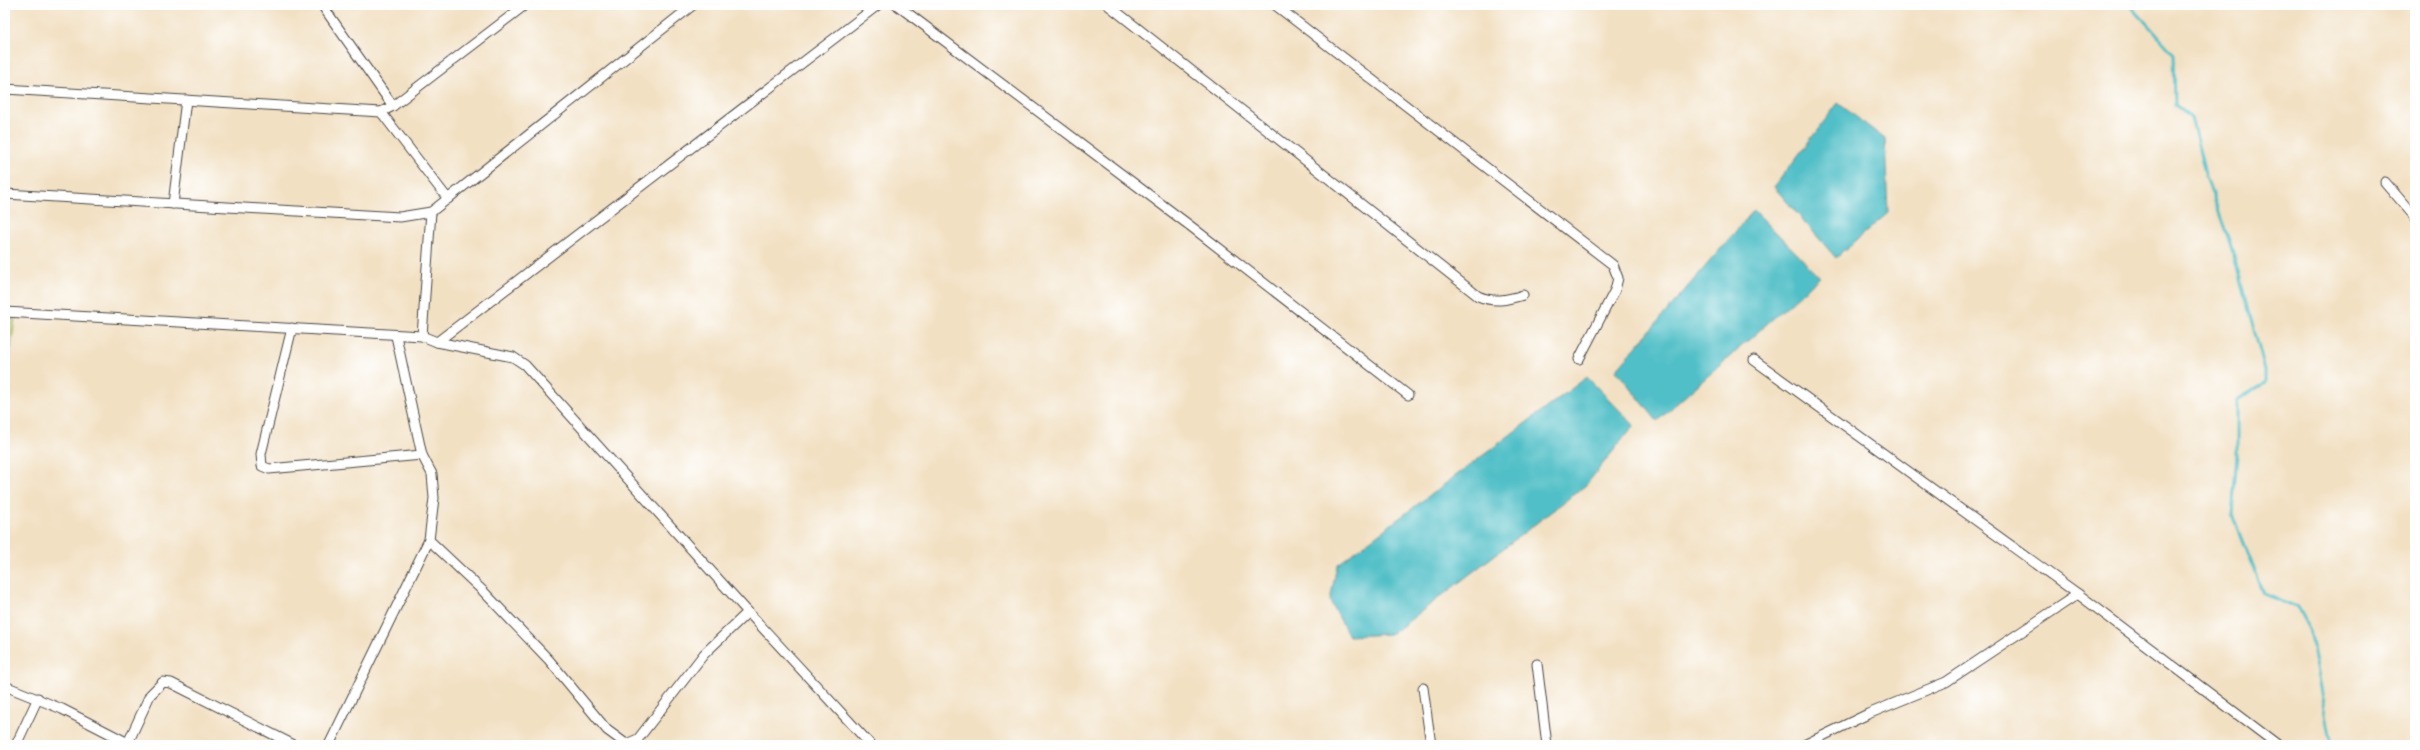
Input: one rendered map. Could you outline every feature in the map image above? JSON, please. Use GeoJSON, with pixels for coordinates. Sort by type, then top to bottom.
{"type":"FeatureCollection","features":[{"type":"Feature","properties":{"kind":"street"},"geometry":{"type":"LineString","coordinates":[[322,5],[393,106]]}},
{"type":"Feature","properties":{"kind":"street"},"geometry":{"type":"LineString","coordinates":[[5,89],[381,112],[393,106],[525,5]]}},
{"type":"Feature","properties":{"kind":"street"},"geometry":{"type":"LineString","coordinates":[[5,194],[400,216],[431,212],[693,5]]}},
{"type":"Feature","properties":{"kind":"street"},"geometry":{"type":"LineString","coordinates":[[436,342],[878,5]]}},
{"type":"Feature","properties":{"kind":"street"},"geometry":{"type":"LineString","coordinates":[[897,5],[1193,228],[1408,395]]}},
{"type":"Feature","properties":{"kind":"street"},"geometry":{"type":"LineString","coordinates":[[1108,5],[1478,296],[1488,300],[1497,301],[1523,295]]}},
{"type":"Feature","properties":{"kind":"street"},"geometry":{"type":"LineString","coordinates":[[1275,5],[1613,266],[1618,278],[1615,290],[1579,359]]}},
{"type":"Feature","properties":{"kind":"street"},"geometry":{"type":"LineString","coordinates":[[173,204],[186,100]]}},
{"type":"Feature","properties":{"kind":"street"},"geometry":{"type":"LineString","coordinates":[[381,112],[448,199]]}},
{"type":"Feature","properties":{"kind":"street"},"geometry":{"type":"LineString","coordinates":[[2385,182],[2415,218]]}},
{"type":"Feature","properties":{"kind":"street"},"geometry":{"type":"LineString","coordinates":[[422,336],[431,212]]}},
{"type":"Feature","properties":{"kind":"street"},"geometry":{"type":"LineString","coordinates":[[5,312],[292,328],[396,336],[422,336],[436,342],[513,357],[525,365],[748,612],[871,745]]}},
{"type":"Feature","properties":{"kind":"street"},"geometry":{"type":"LineString","coordinates":[[292,328],[261,454],[262,466],[269,468],[422,455]]}},
{"type":"Feature","properties":{"kind":"street"},"geometry":{"type":"LineString","coordinates":[[329,745],[429,540],[434,498],[432,474],[422,455],[396,336]]}},
{"type":"Feature","properties":{"kind":"street"},"geometry":{"type":"LineString","coordinates":[[1754,360],[2078,594],[2278,745]]}},
{"type":"Feature","properties":{"kind":"street"},"geometry":{"type":"LineString","coordinates":[[429,540],[483,590],[549,660],[607,730],[626,744],[638,739],[704,654],[748,612]]}},
{"type":"Feature","properties":{"kind":"street"},"geometry":{"type":"LineString","coordinates":[[1804,745],[1868,714],[1946,682],[2078,594]]}},
{"type":"Feature","properties":{"kind":"street"},"geometry":{"type":"LineString","coordinates":[[1537,664],[1547,745]]}},
{"type":"Feature","properties":{"kind":"street"},"geometry":{"type":"LineString","coordinates":[[5,686],[38,698],[128,744],[150,695],[163,682],[171,683],[294,745]]}},
{"type":"Feature","properties":{"kind":"street"},"geometry":{"type":"LineString","coordinates":[[1423,688],[1431,745]]}},
{"type":"Feature","properties":{"kind":"street"},"geometry":{"type":"LineString","coordinates":[[16,745],[38,698]]}},
{"type":"Feature","properties":{"kind":"green space"},"geometry":{"type":"Polygon","coordinates":[[[5,318],[15,319],[5,387],[5,318]]]}},
{"type":"Feature","properties":{"kind":"water"},"geometry":{"type":"Polygon","coordinates":[[[1838,103],[1885,139],[1888,213],[1836,258],[1774,187],[1838,103]]]}},
{"type":"Feature","properties":{"kind":"water"},"geometry":{"type":"Polygon","coordinates":[[[1754,210],[1820,277],[1657,421],[1616,370],[1754,210]]]}},
{"type":"Feature","properties":{"kind":"water"},"geometry":{"type":"Polygon","coordinates":[[[1587,377],[1634,425],[1586,485],[1392,634],[1349,636],[1330,601],[1337,565],[1587,377]]]}},
{"type":"Feature","properties":{"kind":"waterway"},"geometry":{"type":"LineString","coordinates":[[2130,5],[2174,54],[2175,105],[2191,117],[2205,174],[2231,246],[2265,370],[2265,383],[2237,400],[2237,454],[2232,515],[2263,593],[2297,607],[2310,631],[2332,745]]}}]}
